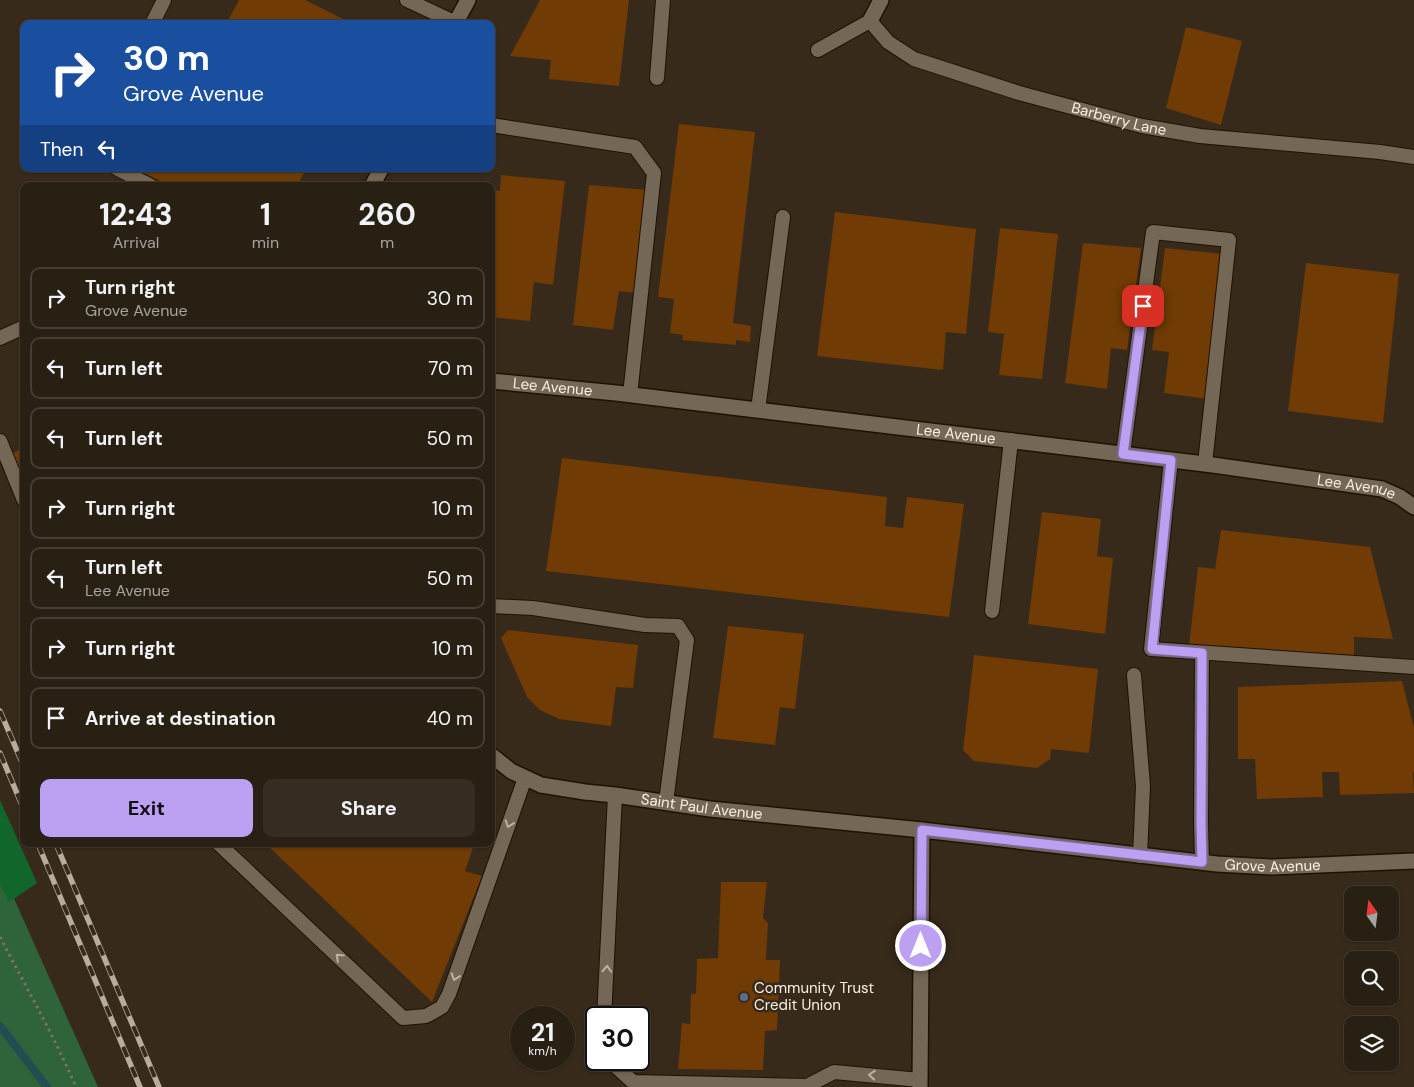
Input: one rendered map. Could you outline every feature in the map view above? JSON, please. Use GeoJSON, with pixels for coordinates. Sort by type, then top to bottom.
{"type":"FeatureCollection","features":[{"type":"Feature","properties":{"kind":"street"},"geometry":{"type":"LineString","coordinates":[[458,20],[468,0]]}},
{"type":"Feature","properties":{"kind":"street"},"geometry":{"type":"LineString","coordinates":[[870,21],[881,0]]}},
{"type":"Feature","properties":{"kind":"street","name":"Lee Avenue"},"geometry":{"type":"LineString","coordinates":[[495,381],[630,395],[1205,464],[1382,489],[1400,496],[1414,507]]}},
{"type":"Feature","properties":{"kind":"street","name":"Saint Paul Avenue"},"geometry":{"type":"LineString","coordinates":[[495,758],[511,771],[541,785],[710,808],[922,830]]}},
{"type":"Feature","properties":{"kind":"street"},"geometry":{"type":"LineString","coordinates":[[920,1083],[922,830]]}},
{"type":"Feature","properties":{"kind":"street","name":"Grove Avenue"},"geometry":{"type":"LineString","coordinates":[[922,830],[1140,856],[1272,867],[1414,861]]}},
{"type":"Feature","properties":{"kind":"lane"},"geometry":{"type":"LineString","coordinates":[[154,20],[164,0]]}},
{"type":"Feature","properties":{"kind":"lane"},"geometry":{"type":"LineString","coordinates":[[407,0],[448,20]]}},
{"type":"Feature","properties":{"kind":"lane"},"geometry":{"type":"LineString","coordinates":[[656,78],[663,0]]}},
{"type":"Feature","properties":{"kind":"lane"},"geometry":{"type":"LineString","coordinates":[[818,50],[870,21]]}},
{"type":"Feature","properties":{"kind":"lane","name":"Barberry Lane"},"geometry":{"type":"LineString","coordinates":[[870,21],[888,42],[914,59],[1019,93],[1142,126],[1200,136],[1380,152],[1414,157]]}},
{"type":"Feature","properties":{"kind":"lane"},"geometry":{"type":"LineString","coordinates":[[495,126],[635,147],[654,173],[630,395]]}},
{"type":"Feature","properties":{"kind":"lane"},"geometry":{"type":"LineString","coordinates":[[124,172],[143,182]]}},
{"type":"Feature","properties":{"kind":"lane"},"geometry":{"type":"LineString","coordinates":[[758,410],[783,217]]}},
{"type":"Feature","properties":{"kind":"lane"},"geometry":{"type":"LineString","coordinates":[[1123,454],[1153,232],[1230,240],[1205,464]]}},
{"type":"Feature","properties":{"kind":"lane"},"geometry":{"type":"LineString","coordinates":[[0,338],[20,329]]}},
{"type":"Feature","properties":{"kind":"lane"},"geometry":{"type":"LineString","coordinates":[[992,611],[1011,440]]}},
{"type":"Feature","properties":{"kind":"lane"},"geometry":{"type":"LineString","coordinates":[[0,441],[20,490]]}},
{"type":"Feature","properties":{"kind":"lane"},"geometry":{"type":"LineString","coordinates":[[1171,460],[1152,649],[1414,668]]}},
{"type":"Feature","properties":{"kind":"lane"},"geometry":{"type":"LineString","coordinates":[[495,606],[532,608],[645,625],[678,626],[687,640],[666,802]]}},
{"type":"Feature","properties":{"kind":"lane"},"geometry":{"type":"LineString","coordinates":[[1202,653],[1202,862]]}},
{"type":"Feature","properties":{"kind":"lane"},"geometry":{"type":"LineString","coordinates":[[1134,674],[1143,786],[1140,856]]}},
{"type":"Feature","properties":{"kind":"lane"},"geometry":{"type":"LineString","coordinates":[[222,847],[403,1018],[426,1016],[442,1007],[449,994],[524,778]]}},
{"type":"Feature","properties":{"kind":"lane"},"geometry":{"type":"LineString","coordinates":[[605,1006],[615,794]]}},
{"type":"Feature","properties":{"kind":"lane"},"geometry":{"type":"LineString","coordinates":[[621,1071],[633,1082],[807,1086],[834,1072],[920,1083]]}},
{"type":"Feature","properties":{"kind":"path"},"geometry":{"type":"LineString","coordinates":[[0,937],[60,1050],[76,1087]]}},
{"type":"Feature","properties":{"kind":"green space"},"geometry":{"type":"Polygon","coordinates":[[[0,800],[37,883],[9,902],[0,884],[0,800]]]}},
{"type":"Feature","properties":{"kind":"green space"},"geometry":{"type":"Polygon","coordinates":[[[0,867],[98,1087],[0,1087],[0,867]]]}},
{"type":"Feature","properties":{"kind":"building"},"geometry":{"type":"Polygon","coordinates":[[[239,0],[305,0],[345,20],[228,20],[239,0]]]}},
{"type":"Feature","properties":{"kind":"building"},"geometry":{"type":"Polygon","coordinates":[[[540,0],[629,0],[619,86],[549,79],[551,60],[510,56],[540,0]]]}},
{"type":"Feature","properties":{"kind":"building"},"geometry":{"type":"Polygon","coordinates":[[[1186,27],[1242,41],[1221,125],[1166,108],[1186,27]]]}},
{"type":"Feature","properties":{"kind":"building"},"geometry":{"type":"Polygon","coordinates":[[[679,124],[755,132],[733,323],[751,326],[750,342],[736,340],[736,345],[682,340],[683,335],[670,333],[674,299],[658,297],[679,124]]]}},
{"type":"Feature","properties":{"kind":"building"},"geometry":{"type":"Polygon","coordinates":[[[142,172],[304,172],[299,182],[162,182],[142,172]]]}},
{"type":"Feature","properties":{"kind":"building"},"geometry":{"type":"Polygon","coordinates":[[[501,175],[565,181],[553,285],[534,282],[530,321],[495,317],[495,190],[500,191],[501,175]]]}},
{"type":"Feature","properties":{"kind":"building"},"geometry":{"type":"Polygon","coordinates":[[[589,185],[648,190],[636,293],[619,291],[613,330],[573,325],[589,185]]]}},
{"type":"Feature","properties":{"kind":"building"},"geometry":{"type":"Polygon","coordinates":[[[835,212],[976,229],[966,334],[946,332],[943,370],[817,356],[835,212]]]}},
{"type":"Feature","properties":{"kind":"building"},"geometry":{"type":"Polygon","coordinates":[[[1000,228],[1058,234],[1042,379],[999,375],[1004,334],[988,332],[1000,228]]]}},
{"type":"Feature","properties":{"kind":"building"},"geometry":{"type":"Polygon","coordinates":[[[1083,243],[1141,248],[1127,350],[1111,348],[1107,389],[1065,383],[1083,243]]]}},
{"type":"Feature","properties":{"kind":"building"},"geometry":{"type":"Polygon","coordinates":[[[1165,248],[1223,254],[1207,399],[1164,393],[1169,352],[1152,350],[1165,248]]]}},
{"type":"Feature","properties":{"kind":"building"},"geometry":{"type":"Polygon","coordinates":[[[1306,263],[1399,274],[1383,423],[1288,411],[1306,263]]]}},
{"type":"Feature","properties":{"kind":"building"},"geometry":{"type":"Polygon","coordinates":[[[20,450],[20,470],[13,453],[20,450]]]}},
{"type":"Feature","properties":{"kind":"building"},"geometry":{"type":"Polygon","coordinates":[[[562,458],[887,497],[885,526],[903,528],[907,497],[964,504],[949,617],[546,571],[562,458]]]}},
{"type":"Feature","properties":{"kind":"building"},"geometry":{"type":"Polygon","coordinates":[[[1042,512],[1101,519],[1097,556],[1113,558],[1105,634],[1028,624],[1042,512]]]}},
{"type":"Feature","properties":{"kind":"building"},"geometry":{"type":"Polygon","coordinates":[[[1221,530],[1370,547],[1393,639],[1354,637],[1354,655],[1189,646],[1198,567],[1215,569],[1221,530]]]}},
{"type":"Feature","properties":{"kind":"building"},"geometry":{"type":"Polygon","coordinates":[[[728,626],[804,634],[795,709],[780,707],[775,745],[713,738],[728,626]]]}},
{"type":"Feature","properties":{"kind":"building"},"geometry":{"type":"Polygon","coordinates":[[[508,630],[638,645],[633,688],[616,687],[611,726],[559,719],[540,710],[527,697],[501,638],[508,630]]]}},
{"type":"Feature","properties":{"kind":"building"},"geometry":{"type":"Polygon","coordinates":[[[974,655],[1098,669],[1089,753],[1051,749],[1050,759],[1037,768],[974,761],[963,750],[974,655]]]}},
{"type":"Feature","properties":{"kind":"building"},"geometry":{"type":"Polygon","coordinates":[[[1402,681],[1414,728],[1414,793],[1340,795],[1339,772],[1322,772],[1323,797],[1257,799],[1255,759],[1238,759],[1238,687],[1402,681]]]}},
{"type":"Feature","properties":{"kind":"building"},"geometry":{"type":"Polygon","coordinates":[[[269,847],[473,847],[465,871],[482,876],[432,1002],[269,847]]]}},
{"type":"Feature","properties":{"kind":"building"},"geometry":{"type":"Polygon","coordinates":[[[721,882],[767,882],[763,918],[768,923],[766,960],[780,960],[777,1030],[765,1031],[763,1070],[678,1069],[682,1023],[690,1024],[691,994],[696,994],[697,959],[718,958],[721,882]]]}},
{"type":"Feature","properties":{"kind":"waterway"},"geometry":{"type":"LineString","coordinates":[[0,1026],[47,1087]]}},
{"type":"Feature","properties":{"kind":"railway"},"geometry":{"type":"LineString","coordinates":[[0,711],[20,758]]}},
{"type":"Feature","properties":{"kind":"railway"},"geometry":{"type":"LineString","coordinates":[[0,753],[20,800]]}},
{"type":"Feature","properties":{"kind":"railway"},"geometry":{"type":"LineString","coordinates":[[39,847],[140,1087]]}},
{"type":"Feature","properties":{"kind":"railway"},"geometry":{"type":"LineString","coordinates":[[57,847],[159,1087]]}},
{"type":"Feature","properties":{"kind":"place","name":"Community Trust Credit Union"},"geometry":{"type":"Point","coordinates":[744,997]}},
{"type":"Feature","properties":{"kind":"route"},"geometry":{"type":"LineString","coordinates":[[921,946],[922,830],[1202,862],[1202,653],[1152,649],[1171,460],[1123,454],[1143,306]]}}]}
